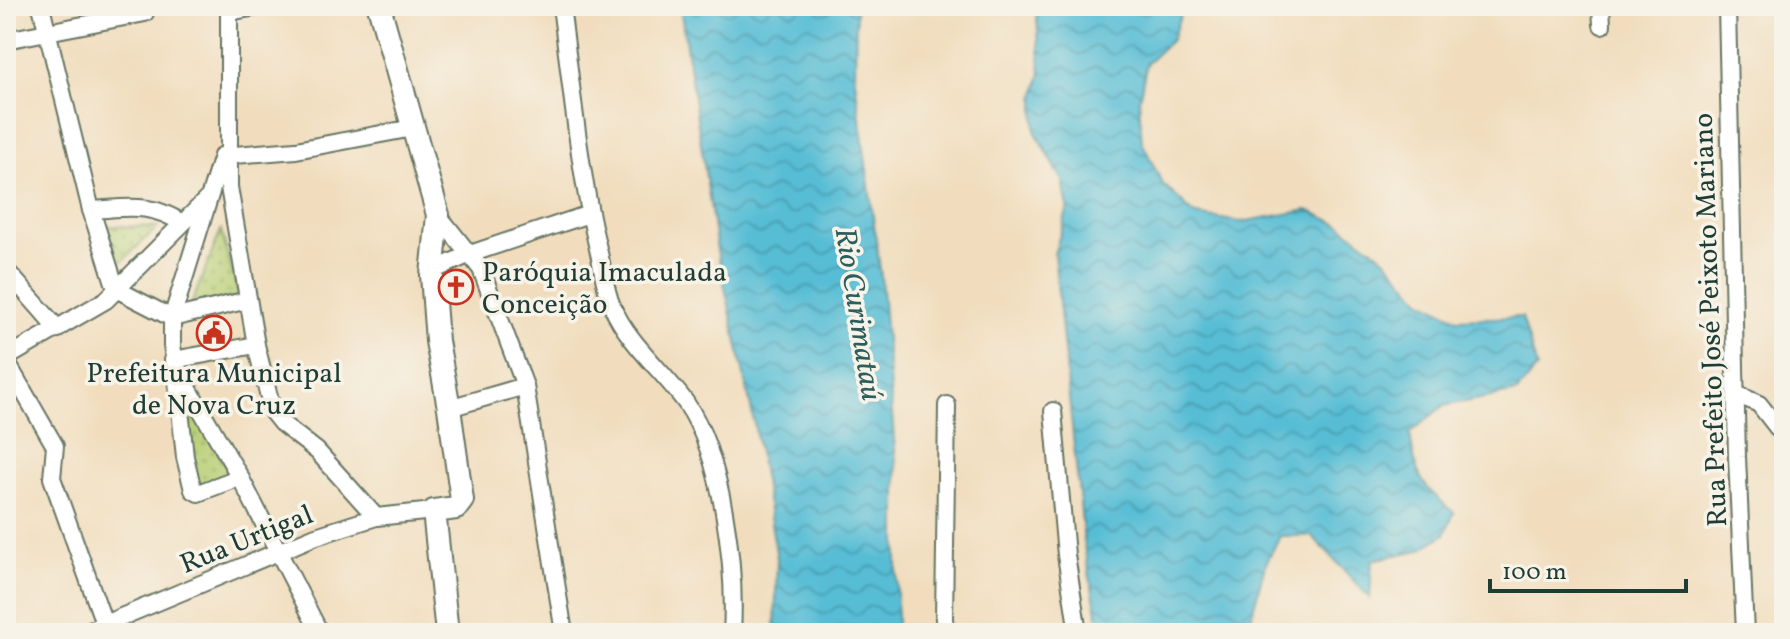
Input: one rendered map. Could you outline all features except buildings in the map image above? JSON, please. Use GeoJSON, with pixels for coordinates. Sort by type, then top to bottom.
{"type":"FeatureCollection","features":[{"type":"Feature","properties":{"kind":"main road"},"geometry":{"type":"LineString","coordinates":[[379,6],[438,215],[432,271],[437,341],[462,500],[456,508],[434,511],[447,633]]}},
{"type":"Feature","properties":{"kind":"street"},"geometry":{"type":"LineString","coordinates":[[41,6],[91,210],[116,289],[172,318],[248,300]]}},
{"type":"Feature","properties":{"kind":"street"},"geometry":{"type":"LineString","coordinates":[[262,6],[229,9],[226,156],[256,345],[276,418],[315,449],[376,517]]}},
{"type":"Feature","properties":{"kind":"street"},"geometry":{"type":"LineString","coordinates":[[561,6],[589,214],[612,305],[643,352],[688,406],[699,425],[713,464],[732,568],[732,633]]}},
{"type":"Feature","properties":{"kind":"street"},"geometry":{"type":"LineString","coordinates":[[1601,6],[1602,25]]}},
{"type":"Feature","properties":{"kind":"street","name":"Rua Prefeito José Peixoto Mariano"},"geometry":{"type":"LineString","coordinates":[[1727,6],[1745,633]]}},
{"type":"Feature","properties":{"kind":"street"},"geometry":{"type":"LineString","coordinates":[[6,40],[145,13]]}},
{"type":"Feature","properties":{"kind":"street"},"geometry":{"type":"LineString","coordinates":[[226,156],[296,150],[413,128]]}},
{"type":"Feature","properties":{"kind":"street"},"geometry":{"type":"LineString","coordinates":[[226,156],[209,197],[172,318],[185,457],[193,490],[200,493],[240,477]]}},
{"type":"Feature","properties":{"kind":"street"},"geometry":{"type":"LineString","coordinates":[[104,623],[52,478],[55,446],[6,359],[106,300],[209,197]]}},
{"type":"Feature","properties":{"kind":"street"},"geometry":{"type":"LineString","coordinates":[[91,210],[146,207],[166,212],[182,223]]}},
{"type":"Feature","properties":{"kind":"street"},"geometry":{"type":"LineString","coordinates":[[432,271],[470,254],[589,214]]}},
{"type":"Feature","properties":{"kind":"street"},"geometry":{"type":"LineString","coordinates":[[438,215],[481,269],[493,294],[525,386],[564,633]]}},
{"type":"Feature","properties":{"kind":"street"},"geometry":{"type":"LineString","coordinates":[[6,270],[58,329]]}},
{"type":"Feature","properties":{"kind":"street"},"geometry":{"type":"LineString","coordinates":[[174,363],[256,345]]}},
{"type":"Feature","properties":{"kind":"street"},"geometry":{"type":"LineString","coordinates":[[174,363],[240,477],[320,633]]}},
{"type":"Feature","properties":{"kind":"street"},"geometry":{"type":"LineString","coordinates":[[449,408],[525,386]]}},
{"type":"Feature","properties":{"kind":"street"},"geometry":{"type":"LineString","coordinates":[[1736,394],[1759,404],[1784,436]]}},
{"type":"Feature","properties":{"kind":"street"},"geometry":{"type":"LineString","coordinates":[[946,633],[947,405]]}},
{"type":"Feature","properties":{"kind":"street"},"geometry":{"type":"LineString","coordinates":[[1053,411],[1066,555],[1078,633]]}},
{"type":"Feature","properties":{"kind":"street","name":"Rua Urtigal"},"geometry":{"type":"LineString","coordinates":[[83,633],[193,589],[278,550],[376,517],[434,511]]}},
{"type":"Feature","properties":{"kind":"green space"},"geometry":{"type":"Polygon","coordinates":[[[107,226],[158,227],[119,264],[107,226]]]}},
{"type":"Feature","properties":{"kind":"green space"},"geometry":{"type":"Polygon","coordinates":[[[221,230],[239,297],[191,305],[221,230]]]}},
{"type":"Feature","properties":{"kind":"green space"},"geometry":{"type":"Polygon","coordinates":[[[183,385],[232,478],[197,488],[183,385]]]}},
{"type":"Feature","properties":{"kind":"water","name":"Rio Curimataú"},"geometry":{"type":"Polygon","coordinates":[[[680,6],[856,6],[855,80],[881,277],[897,475],[897,633],[775,633],[777,558],[753,417],[717,250],[680,6]]]}},
{"type":"Feature","properties":{"kind":"water"},"geometry":{"type":"Polygon","coordinates":[[[1036,6],[1184,6],[1172,39],[1147,63],[1139,99],[1142,142],[1162,183],[1195,215],[1241,222],[1308,210],[1339,224],[1385,258],[1421,300],[1458,319],[1522,317],[1537,368],[1517,392],[1443,406],[1410,433],[1422,479],[1454,513],[1445,534],[1420,550],[1372,560],[1370,598],[1312,536],[1280,536],[1265,565],[1247,633],[1101,633],[1085,552],[1054,254],[1068,208],[1063,181],[1035,131],[1035,97],[1041,73],[1036,6]]]}},
{"type":"Feature","properties":{"kind":"place","name":"Paróquia Imaculada Conceição"},"geometry":{"type":"Point","coordinates":[456,287]}},
{"type":"Feature","properties":{"kind":"place","name":"Prefeitura Municipal de Nova Cruz"},"geometry":{"type":"Point","coordinates":[214,333]}}]}
